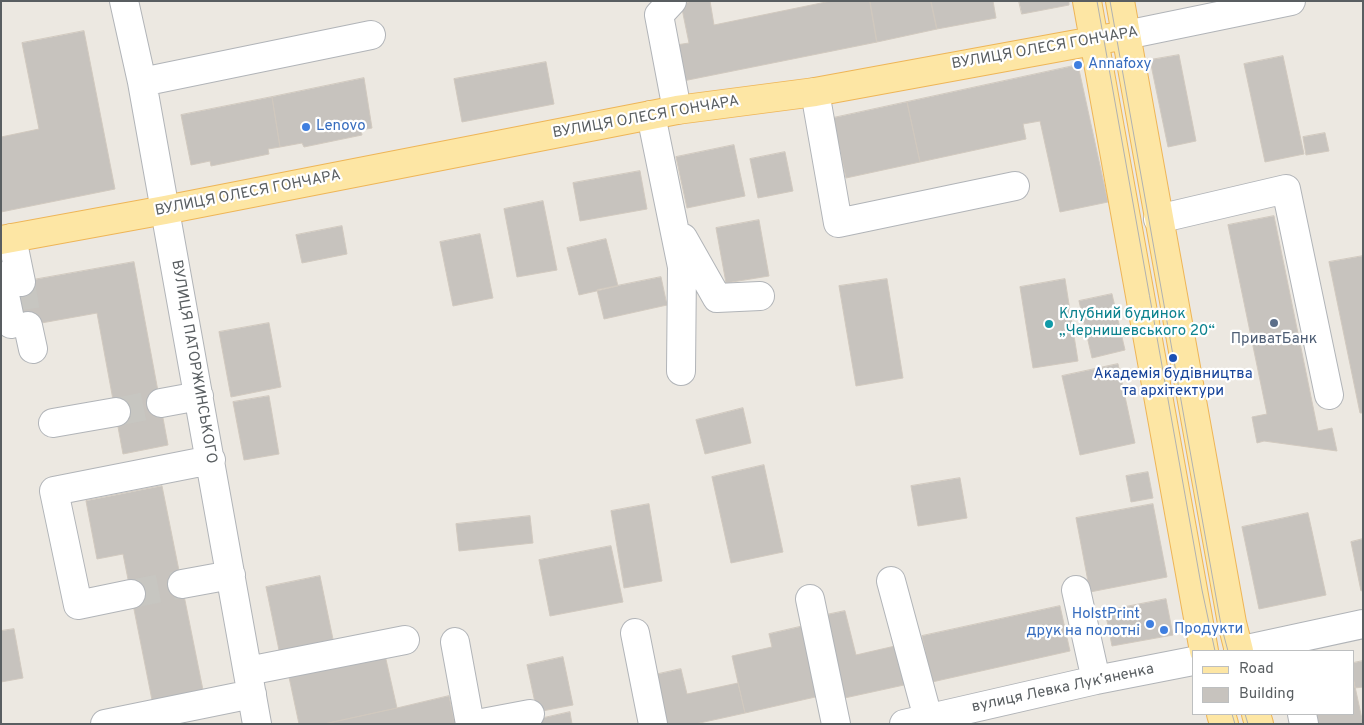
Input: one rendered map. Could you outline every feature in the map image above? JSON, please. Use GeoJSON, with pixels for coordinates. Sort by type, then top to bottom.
{"type":"FeatureCollection","features":[{"type":"Feature","properties":{"kind":"main road"},"geometry":{"type":"LineString","coordinates":[[1087,1],[1204,650]]}},
{"type":"Feature","properties":{"kind":"main road"},"geometry":{"type":"LineString","coordinates":[[1120,1],[1158,219],[1238,650]]}},
{"type":"Feature","properties":{"kind":"main road","name":"ВУЛИЦЯ ОЛЕСЯ ГОНЧАРА"},"geometry":{"type":"LineString","coordinates":[[7,239],[165,210],[664,112],[816,92],[1126,35]]}},
{"type":"Feature","properties":{"kind":"street","name":"ВУЛИЦЯ ПАТОРЖИНСЬКОГО"},"geometry":{"type":"LineString","coordinates":[[124,1],[142,82],[257,724]]}},
{"type":"Feature","properties":{"kind":"street"},"geometry":{"type":"LineString","coordinates":[[672,1],[659,15],[664,112],[673,222],[682,267],[681,371]]}},
{"type":"Feature","properties":{"kind":"street","name":"ВУЛИЦЯ ОЛЕСЯ ГОНЧАРА"},"geometry":{"type":"LineString","coordinates":[[1126,35],[1291,1]]}},
{"type":"Feature","properties":{"kind":"street"},"geometry":{"type":"LineString","coordinates":[[142,82],[371,35]]}},
{"type":"Feature","properties":{"kind":"street"},"geometry":{"type":"LineString","coordinates":[[816,92],[838,222],[1015,186]]}},
{"type":"Feature","properties":{"kind":"street"},"geometry":{"type":"LineString","coordinates":[[1158,219],[1286,189],[1329,395]]}},
{"type":"Feature","properties":{"kind":"street"},"geometry":{"type":"LineString","coordinates":[[673,222],[717,298],[760,296]]}},
{"type":"Feature","properties":{"kind":"street"},"geometry":{"type":"LineString","coordinates":[[7,239],[11,279],[24,333]]}},
{"type":"Feature","properties":{"kind":"street"},"geometry":{"type":"LineString","coordinates":[[160,403],[199,396]]}},
{"type":"Feature","properties":{"kind":"street"},"geometry":{"type":"LineString","coordinates":[[53,423],[116,412]]}},
{"type":"Feature","properties":{"kind":"street"},"geometry":{"type":"LineString","coordinates":[[131,594],[78,606],[54,491],[211,460]]}},
{"type":"Feature","properties":{"kind":"street"},"geometry":{"type":"LineString","coordinates":[[182,584],[231,575]]}},
{"type":"Feature","properties":{"kind":"street"},"geometry":{"type":"LineString","coordinates":[[891,581],[916,721]]}},
{"type":"Feature","properties":{"kind":"street"},"geometry":{"type":"LineString","coordinates":[[1076,590],[1096,680]]}},
{"type":"Feature","properties":{"kind":"street"},"geometry":{"type":"LineString","coordinates":[[810,599],[836,724]]}},
{"type":"Feature","properties":{"kind":"street"},"geometry":{"type":"LineString","coordinates":[[1248,650],[1288,646],[1363,624]]}},
{"type":"Feature","properties":{"kind":"street"},"geometry":{"type":"LineString","coordinates":[[635,632],[653,724]]}},
{"type":"Feature","properties":{"kind":"street"},"geometry":{"type":"LineString","coordinates":[[105,724],[404,640]]}},
{"type":"Feature","properties":{"kind":"street"},"geometry":{"type":"LineString","coordinates":[[455,642],[470,724]]}},
{"type":"Feature","properties":{"kind":"street","name":"вулиця Левка Лукʼяненка"},"geometry":{"type":"LineString","coordinates":[[916,721],[1096,680],[1192,661]]}},
{"type":"Feature","properties":{"kind":"street"},"geometry":{"type":"LineString","coordinates":[[477,724],[530,714]]}},
{"type":"Feature","properties":{"kind":"building"},"geometry":{"type":"Polygon","coordinates":[[[693,1],[710,1],[714,25],[831,1],[870,1],[877,42],[683,81],[676,45],[689,43],[681,4],[693,1]]]}},
{"type":"Feature","properties":{"kind":"building"},"geometry":{"type":"Polygon","coordinates":[[[870,1],[931,1],[937,29],[877,42],[870,1]]]}},
{"type":"Feature","properties":{"kind":"building"},"geometry":{"type":"Polygon","coordinates":[[[931,1],[993,1],[996,18],[937,29],[931,1]]]}},
{"type":"Feature","properties":{"kind":"building"},"geometry":{"type":"Polygon","coordinates":[[[1019,1],[1069,1],[1069,5],[1022,14],[1019,1]]]}},
{"type":"Feature","properties":{"kind":"building"},"geometry":{"type":"Polygon","coordinates":[[[84,31],[115,189],[1,212],[1,137],[39,129],[22,43],[84,31]]]}},
{"type":"Feature","properties":{"kind":"building"},"geometry":{"type":"Polygon","coordinates":[[[1179,55],[1196,141],[1168,147],[1150,60],[1179,55]]]}},
{"type":"Feature","properties":{"kind":"building"},"geometry":{"type":"Polygon","coordinates":[[[1283,56],[1304,154],[1265,162],[1244,64],[1283,56]]]}},
{"type":"Feature","properties":{"kind":"building"},"geometry":{"type":"Polygon","coordinates":[[[546,62],[554,104],[462,122],[454,79],[546,62]]]}},
{"type":"Feature","properties":{"kind":"building"},"geometry":{"type":"Polygon","coordinates":[[[1078,65],[1108,202],[1060,212],[1040,121],[1023,124],[1026,139],[920,162],[907,102],[1078,65]]]}},
{"type":"Feature","properties":{"kind":"building"},"geometry":{"type":"Polygon","coordinates":[[[364,78],[372,128],[361,130],[362,135],[304,147],[302,143],[280,147],[272,97],[364,78]]]}},
{"type":"Feature","properties":{"kind":"building"},"geometry":{"type":"Polygon","coordinates":[[[272,97],[280,147],[268,149],[269,154],[211,166],[210,161],[191,165],[181,115],[272,97]]]}},
{"type":"Feature","properties":{"kind":"building"},"geometry":{"type":"Polygon","coordinates":[[[907,102],[920,162],[846,178],[833,118],[907,102]]]}},
{"type":"Feature","properties":{"kind":"building"},"geometry":{"type":"Polygon","coordinates":[[[1325,133],[1329,151],[1306,155],[1303,137],[1325,133]]]}},
{"type":"Feature","properties":{"kind":"building"},"geometry":{"type":"Polygon","coordinates":[[[734,145],[745,196],[687,208],[676,157],[734,145]]]}},
{"type":"Feature","properties":{"kind":"building"},"geometry":{"type":"Polygon","coordinates":[[[785,152],[793,191],[758,198],[750,159],[785,152]]]}},
{"type":"Feature","properties":{"kind":"building"},"geometry":{"type":"Polygon","coordinates":[[[640,171],[647,209],[580,221],[573,183],[640,171]]]}},
{"type":"Feature","properties":{"kind":"building"},"geometry":{"type":"Polygon","coordinates":[[[543,201],[557,270],[517,277],[504,209],[543,201]]]}},
{"type":"Feature","properties":{"kind":"building"},"geometry":{"type":"Polygon","coordinates":[[[1274,216],[1318,431],[1332,428],[1337,451],[1264,441],[1257,443],[1252,417],[1267,414],[1228,225],[1274,216]]]}},
{"type":"Feature","properties":{"kind":"building"},"geometry":{"type":"Polygon","coordinates":[[[759,220],[769,276],[726,283],[716,228],[759,220]]]}},
{"type":"Feature","properties":{"kind":"building"},"geometry":{"type":"Polygon","coordinates":[[[342,226],[347,254],[302,263],[296,235],[342,226]]]}},
{"type":"Feature","properties":{"kind":"building"},"geometry":{"type":"Polygon","coordinates":[[[480,234],[493,298],[453,306],[440,242],[480,234]]]}},
{"type":"Feature","properties":{"kind":"building"},"geometry":{"type":"Polygon","coordinates":[[[606,239],[618,286],[579,295],[567,248],[606,239]]]}},
{"type":"Feature","properties":{"kind":"building"},"geometry":{"type":"Polygon","coordinates":[[[1363,256],[1363,413],[1360,413],[1329,262],[1363,256]]]}},
{"type":"Feature","properties":{"kind":"building"},"geometry":{"type":"Polygon","coordinates":[[[134,262],[168,445],[123,454],[97,313],[19,327],[10,284],[134,262]]]}},
{"type":"Feature","properties":{"kind":"building"},"geometry":{"type":"Polygon","coordinates":[[[661,277],[667,305],[604,319],[597,290],[661,277]]]}},
{"type":"Feature","properties":{"kind":"building"},"geometry":{"type":"Polygon","coordinates":[[[887,279],[903,378],[856,386],[839,286],[887,279]]]}},
{"type":"Feature","properties":{"kind":"building","name":"Клубний будинок „Чернишевського 20“"},"geometry":{"type":"Polygon","coordinates":[[[1065,279],[1078,361],[1033,368],[1020,287],[1065,279]]]}},
{"type":"Feature","properties":{"kind":"building"},"geometry":{"type":"Polygon","coordinates":[[[1112,294],[1125,350],[1092,358],[1079,301],[1112,294]]]}},
{"type":"Feature","properties":{"kind":"building"},"geometry":{"type":"Polygon","coordinates":[[[269,323],[281,387],[231,397],[219,332],[269,323]]]}},
{"type":"Feature","properties":{"kind":"building"},"geometry":{"type":"Polygon","coordinates":[[[1118,364],[1135,443],[1080,455],[1062,376],[1118,364]]]}},
{"type":"Feature","properties":{"kind":"building"},"geometry":{"type":"Polygon","coordinates":[[[269,396],[279,454],[244,460],[233,402],[269,396]]]}},
{"type":"Feature","properties":{"kind":"building"},"geometry":{"type":"Polygon","coordinates":[[[743,408],[751,443],[705,454],[696,420],[743,408]]]}},
{"type":"Feature","properties":{"kind":"building"},"geometry":{"type":"Polygon","coordinates":[[[764,465],[783,552],[731,563],[712,477],[764,465]]]}},
{"type":"Feature","properties":{"kind":"building"},"geometry":{"type":"Polygon","coordinates":[[[1148,472],[1153,498],[1131,502],[1126,476],[1148,472]]]}},
{"type":"Feature","properties":{"kind":"building"},"geometry":{"type":"Polygon","coordinates":[[[960,478],[967,518],[918,526],[911,486],[960,478]]]}},
{"type":"Feature","properties":{"kind":"building"},"geometry":{"type":"Polygon","coordinates":[[[162,486],[204,695],[153,705],[123,554],[97,559],[86,501],[162,486]]]}},
{"type":"Feature","properties":{"kind":"building"},"geometry":{"type":"Polygon","coordinates":[[[649,504],[662,581],[624,588],[611,511],[649,504]]]}},
{"type":"Feature","properties":{"kind":"building"},"geometry":{"type":"Polygon","coordinates":[[[1153,504],[1167,577],[1090,592],[1076,518],[1153,504]]]}},
{"type":"Feature","properties":{"kind":"building"},"geometry":{"type":"Polygon","coordinates":[[[1308,513],[1326,595],[1259,609],[1242,527],[1308,513]]]}},
{"type":"Feature","properties":{"kind":"building"},"geometry":{"type":"Polygon","coordinates":[[[530,516],[533,543],[459,551],[456,524],[530,516]]]}},
{"type":"Feature","properties":{"kind":"building"},"geometry":{"type":"Polygon","coordinates":[[[1363,539],[1363,590],[1361,591],[1351,542],[1363,539]]]}},
{"type":"Feature","properties":{"kind":"building"},"geometry":{"type":"Polygon","coordinates":[[[611,546],[623,602],[550,616],[539,560],[611,546]]]}},
{"type":"Feature","properties":{"kind":"building"},"geometry":{"type":"Polygon","coordinates":[[[320,576],[334,644],[280,655],[266,587],[320,576]]]}},
{"type":"Feature","properties":{"kind":"building"},"geometry":{"type":"Polygon","coordinates":[[[1166,599],[1173,635],[1112,646],[1105,611],[1166,599]]]}},
{"type":"Feature","properties":{"kind":"building"},"geometry":{"type":"Polygon","coordinates":[[[1060,606],[1070,651],[932,682],[922,636],[1060,606]]]}},
{"type":"Feature","properties":{"kind":"building"},"geometry":{"type":"Polygon","coordinates":[[[845,611],[856,655],[895,646],[904,685],[840,699],[821,616],[845,611]]]}},
{"type":"Feature","properties":{"kind":"building"},"geometry":{"type":"Polygon","coordinates":[[[808,625],[824,695],[745,713],[732,656],[772,647],[769,634],[808,625]]]}},
{"type":"Feature","properties":{"kind":"building"},"geometry":{"type":"Polygon","coordinates":[[[14,629],[23,678],[1,682],[1,631],[14,629]]]}},
{"type":"Feature","properties":{"kind":"building"},"geometry":{"type":"Polygon","coordinates":[[[385,655],[397,708],[324,724],[299,724],[289,677],[385,655]]]}},
{"type":"Feature","properties":{"kind":"building"},"geometry":{"type":"Polygon","coordinates":[[[563,657],[573,705],[537,712],[527,665],[563,657]]]}},
{"type":"Feature","properties":{"kind":"building"},"geometry":{"type":"Polygon","coordinates":[[[1363,661],[1363,687],[1355,688],[1354,663],[1363,661]]]}},
{"type":"Feature","properties":{"kind":"building"},"geometry":{"type":"Polygon","coordinates":[[[681,669],[687,694],[738,683],[745,713],[695,724],[665,724],[654,675],[681,669]]]}},
{"type":"Feature","properties":{"kind":"building"},"geometry":{"type":"Polygon","coordinates":[[[1354,682],[1363,724],[1310,724],[1308,715],[1354,715],[1354,682]]]}},
{"type":"Feature","properties":{"kind":"building"},"geometry":{"type":"Polygon","coordinates":[[[449,696],[455,724],[324,724],[397,708],[449,696]]]}},
{"type":"Feature","properties":{"kind":"building"},"geometry":{"type":"Polygon","coordinates":[[[570,712],[572,724],[516,724],[570,712]]]}},
{"type":"Feature","properties":{"kind":"tunnel"},"geometry":{"type":"LineString","coordinates":[[21,282],[28,326]]}},
{"type":"Feature","properties":{"kind":"tunnel"},"geometry":{"type":"LineString","coordinates":[[116,412],[161,403]]}},
{"type":"Feature","properties":{"kind":"tunnel"},"geometry":{"type":"LineString","coordinates":[[131,594],[182,584]]}},
{"type":"Feature","properties":{"kind":"tram line"},"geometry":{"type":"LineString","coordinates":[[1097,1],[1202,590],[1215,650]]}},
{"type":"Feature","properties":{"kind":"tram line"},"geometry":{"type":"LineString","coordinates":[[1110,1],[1221,625],[1228,650]]}},
{"type":"Feature","properties":{"kind":"tram line"},"geometry":{"type":"LineString","coordinates":[[1232,715],[1235,724]]}},
{"type":"Feature","properties":{"kind":"tram line"},"geometry":{"type":"LineString","coordinates":[[1245,715],[1248,724]]}},
{"type":"Feature","properties":{"kind":"place","name":"Annafoxy"},"geometry":{"type":"Point","coordinates":[1078,65]}},
{"type":"Feature","properties":{"kind":"place","name":"Lenovo"},"geometry":{"type":"Point","coordinates":[306,127]}},
{"type":"Feature","properties":{"kind":"place","name":"ПриватБанк"},"geometry":{"type":"Point","coordinates":[1274,323]}},
{"type":"Feature","properties":{"kind":"place","name":"Клубний будинок „Чернишевського 20“"},"geometry":{"type":"Point","coordinates":[1049,324]}},
{"type":"Feature","properties":{"kind":"place","name":"Академія будівництва та архітектури"},"geometry":{"type":"Point","coordinates":[1173,358]}},
{"type":"Feature","properties":{"kind":"place","name":"HolstPrint друк на полотні"},"geometry":{"type":"Point","coordinates":[1150,624]}},
{"type":"Feature","properties":{"kind":"place","name":"Продукти"},"geometry":{"type":"Point","coordinates":[1164,630]}}]}
